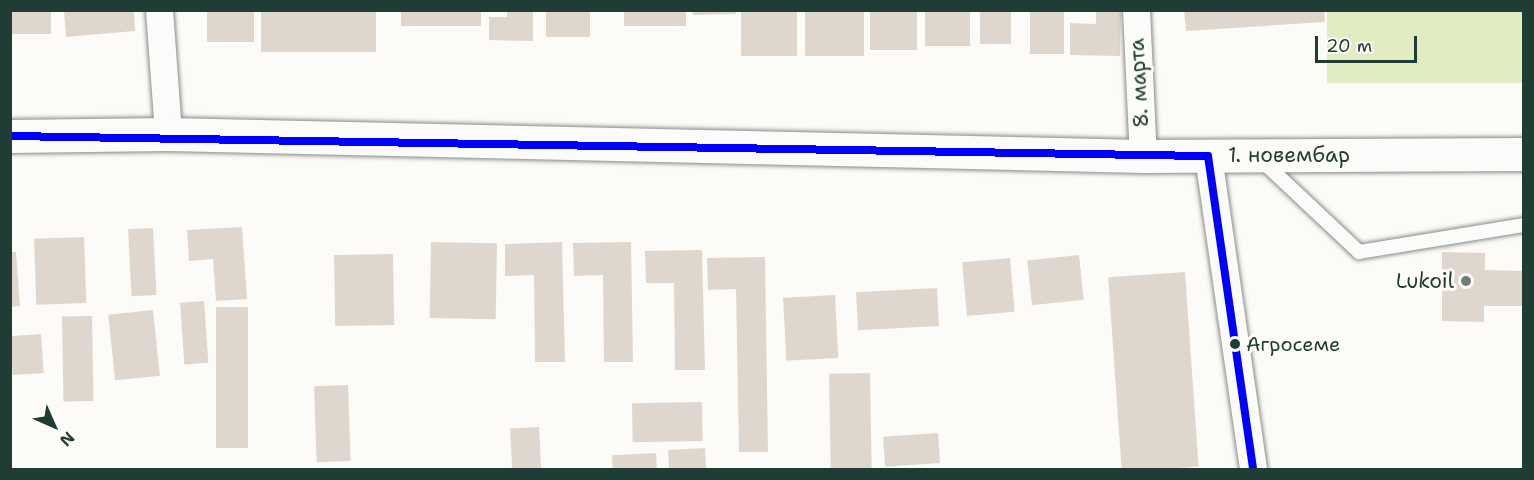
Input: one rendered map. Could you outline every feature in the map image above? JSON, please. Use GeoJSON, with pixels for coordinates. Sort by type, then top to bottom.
{"type":"FeatureCollection","features":[{"type":"Feature","properties":{"kind":"main road","name":"1. новембар"},"geometry":{"type":"LineString","coordinates":[[10,136],[168,134],[1143,156],[1524,154]]}},
{"type":"Feature","properties":{"kind":"street"},"geometry":{"type":"LineString","coordinates":[[159,10],[168,134]]}},
{"type":"Feature","properties":{"kind":"street","name":"8. марта"},"geometry":{"type":"LineString","coordinates":[[1136,10],[1143,156]]}},
{"type":"Feature","properties":{"kind":"street"},"geometry":{"type":"LineString","coordinates":[[1208,156],[1253,470]]}},
{"type":"Feature","properties":{"kind":"lane"},"geometry":{"type":"LineString","coordinates":[[1257,155],[1359,252],[1524,225]]}},
{"type":"Feature","properties":{"kind":"green space"},"geometry":{"type":"Polygon","coordinates":[[[1327,11],[1523,11],[1523,83],[1327,83],[1327,11]]]}},
{"type":"Feature","properties":{"kind":"building"},"geometry":{"type":"Polygon","coordinates":[[[10,10],[51,10],[51,34],[10,34],[10,10]]]}},
{"type":"Feature","properties":{"kind":"building"},"geometry":{"type":"Polygon","coordinates":[[[64,10],[134,10],[135,31],[66,37],[64,10]]]}},
{"type":"Feature","properties":{"kind":"building"},"geometry":{"type":"Polygon","coordinates":[[[207,10],[254,10],[254,42],[207,42],[207,10]]]}},
{"type":"Feature","properties":{"kind":"building"},"geometry":{"type":"Polygon","coordinates":[[[261,10],[376,10],[376,52],[261,52],[261,10]]]}},
{"type":"Feature","properties":{"kind":"building"},"geometry":{"type":"Polygon","coordinates":[[[401,10],[481,10],[481,26],[401,26],[401,10]]]}},
{"type":"Feature","properties":{"kind":"building"},"geometry":{"type":"Polygon","coordinates":[[[507,10],[533,10],[533,41],[489,40],[489,17],[507,17],[507,10]]]}},
{"type":"Feature","properties":{"kind":"building"},"geometry":{"type":"Polygon","coordinates":[[[546,10],[590,10],[590,37],[546,37],[546,10]]]}},
{"type":"Feature","properties":{"kind":"building"},"geometry":{"type":"Polygon","coordinates":[[[624,10],[686,10],[686,26],[624,26],[624,10]]]}},
{"type":"Feature","properties":{"kind":"building"},"geometry":{"type":"Polygon","coordinates":[[[692,10],[736,10],[736,14],[693,15],[692,10]]]}},
{"type":"Feature","properties":{"kind":"building"},"geometry":{"type":"Polygon","coordinates":[[[741,10],[797,10],[797,56],[741,56],[741,10]]]}},
{"type":"Feature","properties":{"kind":"building"},"geometry":{"type":"Polygon","coordinates":[[[805,10],[864,10],[864,56],[805,56],[805,10]]]}},
{"type":"Feature","properties":{"kind":"building"},"geometry":{"type":"Polygon","coordinates":[[[870,10],[917,10],[917,50],[870,50],[870,10]]]}},
{"type":"Feature","properties":{"kind":"building"},"geometry":{"type":"Polygon","coordinates":[[[925,10],[970,10],[970,46],[925,46],[925,10]]]}},
{"type":"Feature","properties":{"kind":"building"},"geometry":{"type":"Polygon","coordinates":[[[980,10],[1011,10],[1011,44],[980,44],[980,10]]]}},
{"type":"Feature","properties":{"kind":"building"},"geometry":{"type":"Polygon","coordinates":[[[1030,10],[1064,10],[1064,54],[1030,54],[1030,10]]]}},
{"type":"Feature","properties":{"kind":"building"},"geometry":{"type":"Polygon","coordinates":[[[1096,10],[1121,10],[1120,56],[1070,55],[1070,23],[1096,24],[1096,10]]]}},
{"type":"Feature","properties":{"kind":"building"},"geometry":{"type":"Polygon","coordinates":[[[1184,10],[1324,10],[1325,22],[1186,31],[1184,10]]]}},
{"type":"Feature","properties":{"kind":"building"},"geometry":{"type":"Polygon","coordinates":[[[242,227],[247,299],[216,301],[213,259],[189,261],[187,230],[242,227]]]}},
{"type":"Feature","properties":{"kind":"building"},"geometry":{"type":"Polygon","coordinates":[[[153,228],[157,295],[132,296],[128,229],[153,228]]]}},
{"type":"Feature","properties":{"kind":"building"},"geometry":{"type":"Polygon","coordinates":[[[84,237],[86,303],[36,305],[34,239],[84,237]]]}},
{"type":"Feature","properties":{"kind":"building"},"geometry":{"type":"Polygon","coordinates":[[[431,242],[497,243],[496,319],[430,318],[431,242]]]}},
{"type":"Feature","properties":{"kind":"building"},"geometry":{"type":"Polygon","coordinates":[[[562,242],[565,362],[535,362],[534,275],[505,276],[505,244],[562,242]]]}},
{"type":"Feature","properties":{"kind":"building"},"geometry":{"type":"Polygon","coordinates":[[[631,242],[633,362],[604,362],[603,275],[574,276],[573,243],[631,242]]]}},
{"type":"Feature","properties":{"kind":"building"},"geometry":{"type":"Polygon","coordinates":[[[702,250],[705,370],[675,370],[674,283],[646,283],[645,251],[702,250]]]}},
{"type":"Feature","properties":{"kind":"building"},"geometry":{"type":"Polygon","coordinates":[[[10,252],[16,252],[20,306],[10,307],[10,252]]]}},
{"type":"Feature","properties":{"kind":"building"},"geometry":{"type":"Polygon","coordinates":[[[1442,252],[1485,253],[1485,270],[1524,271],[1524,306],[1484,306],[1484,322],[1442,321],[1442,252]]]}},
{"type":"Feature","properties":{"kind":"building"},"geometry":{"type":"Polygon","coordinates":[[[393,254],[394,325],[335,326],[334,255],[393,254]]]}},
{"type":"Feature","properties":{"kind":"building"},"geometry":{"type":"Polygon","coordinates":[[[1079,255],[1084,300],[1032,305],[1027,260],[1079,255]]]}},
{"type":"Feature","properties":{"kind":"building"},"geometry":{"type":"Polygon","coordinates":[[[765,257],[768,452],[739,452],[736,289],[708,290],[707,258],[765,257]]]}},
{"type":"Feature","properties":{"kind":"building"},"geometry":{"type":"Polygon","coordinates":[[[1010,258],[1015,312],[967,316],[962,262],[1010,258]]]}},
{"type":"Feature","properties":{"kind":"building"},"geometry":{"type":"Polygon","coordinates":[[[1185,272],[1199,467],[1122,470],[1108,277],[1185,272]]]}},
{"type":"Feature","properties":{"kind":"building"},"geometry":{"type":"Polygon","coordinates":[[[937,288],[939,326],[858,330],[856,292],[937,288]]]}},
{"type":"Feature","properties":{"kind":"building"},"geometry":{"type":"Polygon","coordinates":[[[835,295],[838,358],[786,361],[783,298],[835,295]]]}},
{"type":"Feature","properties":{"kind":"building"},"geometry":{"type":"Polygon","coordinates":[[[204,301],[208,363],[184,365],[180,303],[204,301]]]}},
{"type":"Feature","properties":{"kind":"building"},"geometry":{"type":"Polygon","coordinates":[[[216,307],[248,307],[248,448],[216,448],[216,307]]]}},
{"type":"Feature","properties":{"kind":"building"},"geometry":{"type":"Polygon","coordinates":[[[153,310],[160,376],[115,380],[108,315],[153,310]]]}},
{"type":"Feature","properties":{"kind":"building"},"geometry":{"type":"Polygon","coordinates":[[[92,316],[93,401],[63,402],[62,317],[92,316]]]}},
{"type":"Feature","properties":{"kind":"building"},"geometry":{"type":"Polygon","coordinates":[[[41,334],[44,373],[13,375],[10,336],[41,334]]]}},
{"type":"Feature","properties":{"kind":"building"},"geometry":{"type":"Polygon","coordinates":[[[870,373],[872,470],[831,470],[829,374],[870,373]]]}},
{"type":"Feature","properties":{"kind":"building"},"geometry":{"type":"Polygon","coordinates":[[[348,385],[351,461],[317,462],[314,386],[348,385]]]}},
{"type":"Feature","properties":{"kind":"building"},"geometry":{"type":"Polygon","coordinates":[[[702,402],[703,441],[633,442],[632,403],[702,402]]]}},
{"type":"Feature","properties":{"kind":"building"},"geometry":{"type":"Polygon","coordinates":[[[539,427],[541,470],[512,470],[510,429],[539,427]]]}},
{"type":"Feature","properties":{"kind":"building"},"geometry":{"type":"Polygon","coordinates":[[[938,433],[940,463],[885,467],[883,437],[938,433]]]}},
{"type":"Feature","properties":{"kind":"building"},"geometry":{"type":"Polygon","coordinates":[[[705,448],[706,470],[669,470],[668,450],[705,448]]]}},
{"type":"Feature","properties":{"kind":"building"},"geometry":{"type":"Polygon","coordinates":[[[656,453],[657,470],[613,470],[612,455],[656,453]]]}},
{"type":"Feature","properties":{"kind":"transit line"},"geometry":{"type":"LineString","coordinates":[[10,136],[1208,156]]}},
{"type":"Feature","properties":{"kind":"transit line"},"geometry":{"type":"LineString","coordinates":[[1208,156],[1253,470]]}},
{"type":"Feature","properties":{"kind":"place","name":"Lukoil"},"geometry":{"type":"Point","coordinates":[1466,281]}},
{"type":"Feature","properties":{"kind":"place","name":"Агросеме"},"geometry":{"type":"Point","coordinates":[1235,344]}}]}
